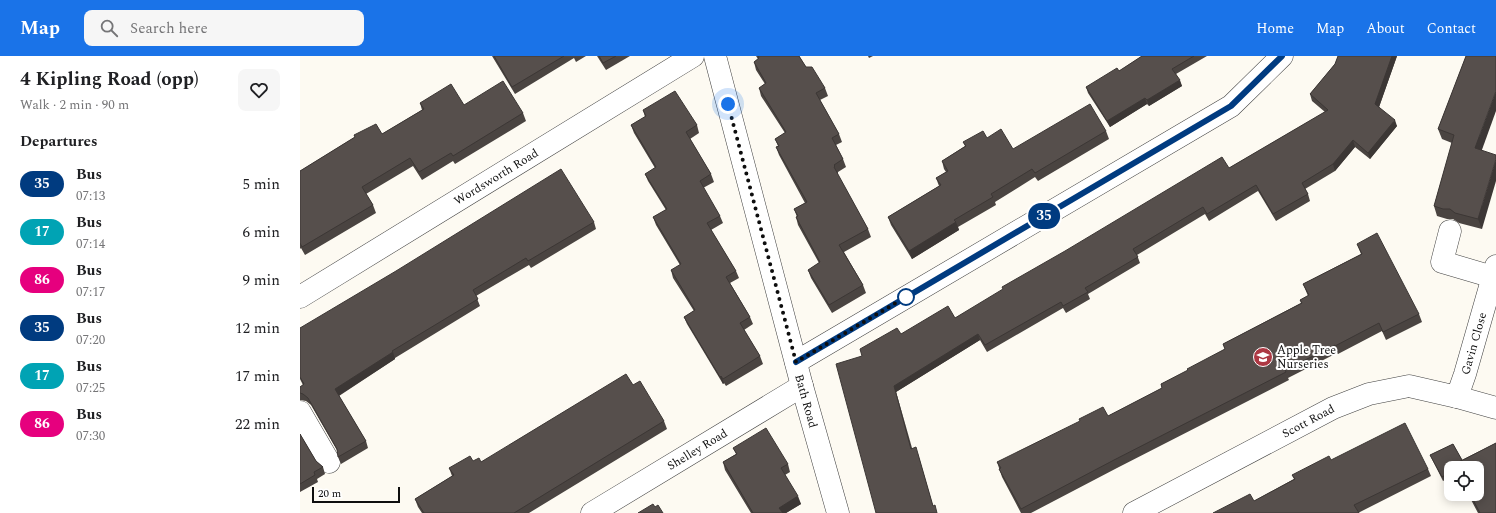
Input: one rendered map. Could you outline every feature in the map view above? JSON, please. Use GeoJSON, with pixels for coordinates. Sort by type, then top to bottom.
{"type":"FeatureCollection","features":[{"type":"Feature","properties":{"kind":"street","name":"Wordsworth Road"},"geometry":{"type":"LineString","coordinates":[[300,297],[693,56]]}},
{"type":"Feature","properties":{"kind":"street","name":"Bath Road"},"geometry":{"type":"LineString","coordinates":[[715,56],[802,386],[838,513]]}},
{"type":"Feature","properties":{"kind":"street"},"geometry":{"type":"LineString","coordinates":[[796,362],[1231,106],[1282,56]]}},
{"type":"Feature","properties":{"kind":"street"},"geometry":{"type":"LineString","coordinates":[[1450,231],[1442,262],[1494,272]]}},
{"type":"Feature","properties":{"kind":"street","name":"Gavin Close"},"geometry":{"type":"LineString","coordinates":[[1457,397],[1490,314],[1494,272]]}},
{"type":"Feature","properties":{"kind":"street","name":"Shelley Road"},"geometry":{"type":"LineString","coordinates":[[592,513],[802,386]]}},
{"type":"Feature","properties":{"kind":"street","name":"Scott Road"},"geometry":{"type":"LineString","coordinates":[[1134,513],[1333,408],[1369,394],[1409,386],[1496,408]]}},
{"type":"Feature","properties":{"kind":"street"},"geometry":{"type":"LineString","coordinates":[[300,412],[329,462]]}},
{"type":"Feature","properties":{"kind":"building"},"geometry":{"type":"Polygon","coordinates":[[[494,56],[564,56],[512,87],[494,56]]]}},
{"type":"Feature","properties":{"kind":"building"},"geometry":{"type":"Polygon","coordinates":[[[599,56],[616,56],[603,63],[599,56]]]}},
{"type":"Feature","properties":{"kind":"building"},"geometry":{"type":"Polygon","coordinates":[[[758,56],[799,56],[806,67],[812,67],[825,88],[816,93],[839,134],[832,138],[843,159],[834,165],[834,167],[868,229],[839,245],[863,285],[829,305],[808,270],[820,262],[796,217],[798,216],[794,209],[807,202],[776,147],[779,146],[775,139],[786,132],[759,88],[766,83],[754,62],[759,58],[758,56]]]}},
{"type":"Feature","properties":{"kind":"building"},"geometry":{"type":"Polygon","coordinates":[[[1142,56],[1194,56],[1172,69],[1180,80],[1147,100],[1145,98],[1107,121],[1086,87],[1117,68],[1119,71],[1142,56]]]}},
{"type":"Feature","properties":{"kind":"building"},"geometry":{"type":"Polygon","coordinates":[[[1338,56],[1392,56],[1375,104],[1395,120],[1368,153],[1353,140],[1333,164],[1302,183],[1308,194],[1273,214],[1256,185],[1207,214],[1203,207],[1133,249],[1138,257],[1085,288],[1088,292],[1063,306],[1061,302],[985,345],[978,334],[894,386],[911,449],[916,447],[933,506],[935,505],[937,513],[876,513],[836,364],[862,356],[860,349],[897,328],[901,334],[948,306],[955,318],[1003,289],[1002,287],[1222,157],[1229,168],[1328,110],[1310,94],[1335,64],[1338,56]]]}},
{"type":"Feature","properties":{"kind":"building"},"geometry":{"type":"Polygon","coordinates":[[[1466,56],[1496,56],[1496,91],[1475,148],[1496,155],[1496,159],[1478,219],[1455,213],[1450,209],[1443,209],[1434,206],[1454,135],[1438,129],[1466,56]]]}},
{"type":"Feature","properties":{"kind":"building"},"geometry":{"type":"Polygon","coordinates":[[[503,81],[523,113],[453,156],[451,153],[419,172],[410,158],[362,187],[373,205],[302,247],[300,243],[300,171],[355,137],[354,135],[376,124],[382,134],[424,109],[420,103],[451,84],[464,105],[503,81]]]}},
{"type":"Feature","properties":{"kind":"building"},"geometry":{"type":"Polygon","coordinates":[[[675,91],[697,125],[686,132],[711,174],[700,181],[720,216],[707,223],[736,271],[726,277],[750,317],[740,323],[760,356],[723,379],[721,376],[720,377],[684,317],[695,310],[671,270],[681,264],[653,217],[667,209],[645,174],[656,167],[631,125],[646,116],[643,110],[675,91]]]}},
{"type":"Feature","properties":{"kind":"building"},"geometry":{"type":"Polygon","coordinates":[[[1090,104],[1106,131],[1035,173],[1032,169],[991,194],[993,197],[954,220],[956,222],[909,251],[888,217],[941,185],[936,178],[948,171],[942,161],[966,146],[963,142],[983,131],[987,138],[1001,129],[1013,149],[1090,104]]]}},
{"type":"Feature","properties":{"kind":"building"},"geometry":{"type":"Polygon","coordinates":[[[561,169],[594,222],[528,261],[526,258],[473,290],[478,299],[392,351],[393,352],[335,389],[366,441],[338,457],[337,449],[308,398],[300,393],[300,387],[304,384],[300,377],[300,328],[396,271],[561,169]]]}},
{"type":"Feature","properties":{"kind":"building"},"geometry":{"type":"Polygon","coordinates":[[[1377,233],[1419,314],[1383,332],[1379,323],[1285,370],[1286,372],[1021,509],[999,469],[1001,468],[997,462],[1080,421],[1079,419],[1103,407],[1108,416],[1162,388],[1161,384],[1225,349],[1223,344],[1302,303],[1300,300],[1309,295],[1303,284],[1362,254],[1357,244],[1377,233]]]}},
{"type":"Feature","properties":{"kind":"building"},"geometry":{"type":"Polygon","coordinates":[[[626,374],[633,385],[640,381],[664,421],[514,513],[424,513],[415,499],[454,475],[449,468],[470,456],[473,461],[479,458],[481,462],[626,374]]]}},
{"type":"Feature","properties":{"kind":"building"},"geometry":{"type":"Polygon","coordinates":[[[1405,423],[1428,469],[1354,505],[1359,513],[1213,513],[1250,494],[1254,501],[1295,479],[1292,475],[1329,456],[1331,460],[1405,423]]]}},
{"type":"Feature","properties":{"kind":"building"},"geometry":{"type":"Polygon","coordinates":[[[766,428],[788,464],[781,468],[798,496],[779,508],[783,513],[753,513],[723,462],[737,454],[733,448],[766,428]]]}},
{"type":"Feature","properties":{"kind":"building"},"geometry":{"type":"Polygon","coordinates":[[[300,434],[316,461],[323,467],[314,472],[315,475],[300,484],[300,434]]]}},
{"type":"Feature","properties":{"kind":"building"},"geometry":{"type":"Polygon","coordinates":[[[1496,443],[1496,513],[1480,513],[1474,501],[1484,501],[1484,461],[1461,461],[1496,443]]]}},
{"type":"Feature","properties":{"kind":"building"},"geometry":{"type":"Polygon","coordinates":[[[1453,444],[1462,460],[1444,461],[1444,476],[1442,477],[1430,455],[1453,444]]]}},
{"type":"Feature","properties":{"kind":"building"},"geometry":{"type":"Polygon","coordinates":[[[653,504],[655,507],[658,505],[663,513],[638,513],[653,504]]]}},
{"type":"Feature","properties":{"kind":"bus line","name":"35"},"geometry":{"type":"LineString","coordinates":[[796,362],[1231,106],[1282,56]]}},
{"type":"Feature","properties":{"kind":"place","name":"Apple Tree Nurseries"},"geometry":{"type":"Point","coordinates":[1263,357]}},
{"type":"Feature","properties":{"kind":"route"},"geometry":{"type":"LineString","coordinates":[[728,104],[796,362],[906,297]]}}]}
